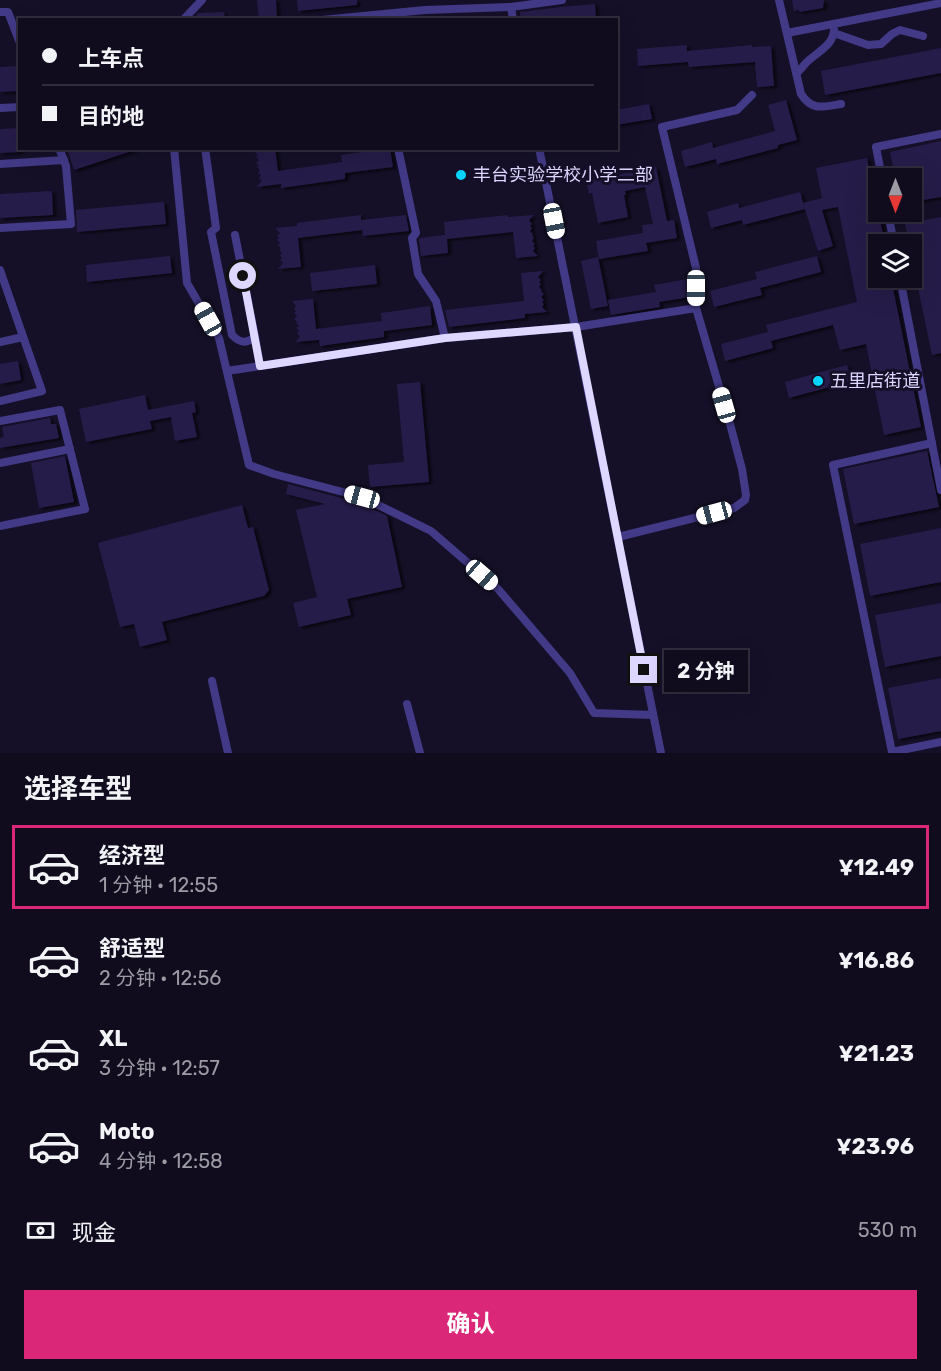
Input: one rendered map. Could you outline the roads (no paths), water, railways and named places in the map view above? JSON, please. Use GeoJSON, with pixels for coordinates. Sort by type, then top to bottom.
{"type":"FeatureCollection","features":[{"type":"Feature","properties":{"kind":"street"},"geometry":{"type":"LineString","coordinates":[[185,18],[202,0]]}},
{"type":"Feature","properties":{"kind":"street"},"geometry":{"type":"LineString","coordinates":[[342,18],[424,10],[511,7],[562,0]]}},
{"type":"Feature","properties":{"kind":"street"},"geometry":{"type":"LineString","coordinates":[[779,0],[801,94],[812,106],[841,104]]}},
{"type":"Feature","properties":{"kind":"street"},"geometry":{"type":"LineString","coordinates":[[787,33],[941,3]]}},
{"type":"Feature","properties":{"kind":"street"},"geometry":{"type":"LineString","coordinates":[[511,7],[513,18]]}},
{"type":"Feature","properties":{"kind":"street"},"geometry":{"type":"LineString","coordinates":[[0,12],[8,12],[18,38]]}},
{"type":"Feature","properties":{"kind":"street"},"geometry":{"type":"LineString","coordinates":[[796,73],[831,42],[834,23]]}},
{"type":"Feature","properties":{"kind":"street"},"geometry":{"type":"LineString","coordinates":[[834,33],[868,45],[881,44],[900,30],[923,36]]}},
{"type":"Feature","properties":{"kind":"street"},"geometry":{"type":"LineString","coordinates":[[618,537],[734,508],[745,500],[739,458],[696,308],[696,268],[662,127],[737,110],[752,95]]}},
{"type":"Feature","properties":{"kind":"street"},"geometry":{"type":"LineString","coordinates":[[0,108],[18,107]]}},
{"type":"Feature","properties":{"kind":"street"},"geometry":{"type":"LineString","coordinates":[[880,168],[876,147],[941,134]]}},
{"type":"Feature","properties":{"kind":"street"},"geometry":{"type":"LineString","coordinates":[[0,228],[70,224],[66,166],[60,150]]}},
{"type":"Feature","properties":{"kind":"street"},"geometry":{"type":"LineString","coordinates":[[174,150],[188,283],[219,338],[249,465],[274,474],[362,497],[431,531],[498,589],[570,673],[594,713],[653,714]]}},
{"type":"Feature","properties":{"kind":"street"},"geometry":{"type":"LineString","coordinates":[[205,150],[216,228],[211,232],[232,335],[242,342],[255,337]]}},
{"type":"Feature","properties":{"kind":"street"},"geometry":{"type":"LineString","coordinates":[[398,150],[416,233],[412,238],[418,274],[436,301],[445,338]]}},
{"type":"Feature","properties":{"kind":"street"},"geometry":{"type":"LineString","coordinates":[[539,150],[661,753]]}},
{"type":"Feature","properties":{"kind":"street"},"geometry":{"type":"LineString","coordinates":[[0,164],[64,160]]}},
{"type":"Feature","properties":{"kind":"street"},"geometry":{"type":"LineString","coordinates":[[235,235],[260,366]]}},
{"type":"Feature","properties":{"kind":"street"},"geometry":{"type":"LineString","coordinates":[[0,270],[42,392],[0,401]]}},
{"type":"Feature","properties":{"kind":"street"},"geometry":{"type":"LineString","coordinates":[[902,288],[941,490]]}},
{"type":"Feature","properties":{"kind":"street"},"geometry":{"type":"LineString","coordinates":[[227,371],[445,338],[576,327],[696,308]]}},
{"type":"Feature","properties":{"kind":"street"},"geometry":{"type":"LineString","coordinates":[[0,342],[23,337]]}},
{"type":"Feature","properties":{"kind":"street"},"geometry":{"type":"LineString","coordinates":[[0,421],[60,410],[85,509],[0,526]]}},
{"type":"Feature","properties":{"kind":"street"},"geometry":{"type":"LineString","coordinates":[[932,443],[833,465],[892,752],[941,742]]}},
{"type":"Feature","properties":{"kind":"street"},"geometry":{"type":"LineString","coordinates":[[0,463],[70,449]]}},
{"type":"Feature","properties":{"kind":"street"},"geometry":{"type":"LineString","coordinates":[[212,681],[228,753]]}},
{"type":"Feature","properties":{"kind":"street"},"geometry":{"type":"LineString","coordinates":[[407,704],[420,753]]}},
{"type":"Feature","properties":{"kind":"place","name":"丰台实验学校小学二部"},"geometry":{"type":"Point","coordinates":[461,175]}},
{"type":"Feature","properties":{"kind":"place","name":"五里店街道"},"geometry":{"type":"Point","coordinates":[818,381]}}]}
